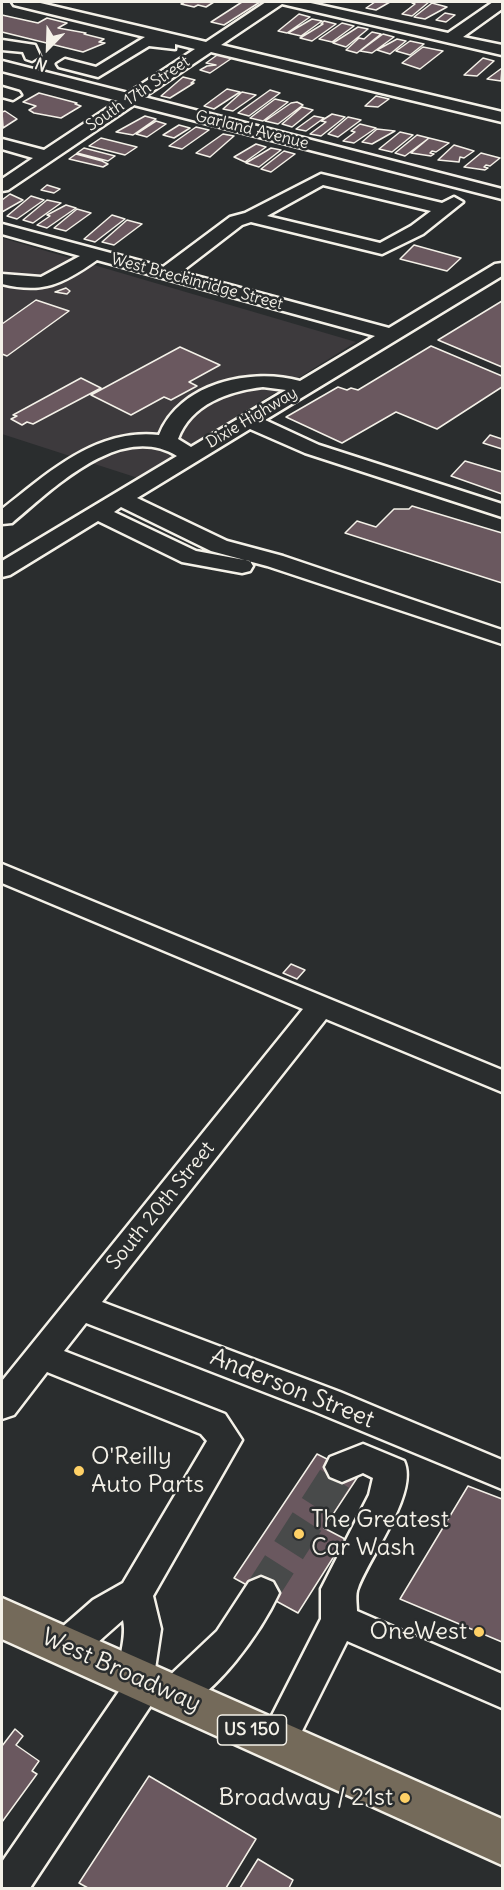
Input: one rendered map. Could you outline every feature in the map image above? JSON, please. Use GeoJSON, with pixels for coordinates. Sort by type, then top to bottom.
{"type":"FeatureCollection","features":[{"type":"Feature","properties":{"kind":"main road","name":"West Broadway"},"geometry":{"type":"LineString","coordinates":[[2,1618],[502,1842]]}},
{"type":"Feature","properties":{"kind":"street"},"geometry":{"type":"LineString","coordinates":[[19,2],[203,50],[502,117]]}},
{"type":"Feature","properties":{"kind":"street","name":"South 17th Street"},"geometry":{"type":"LineString","coordinates":[[2,186],[275,2]]}},
{"type":"Feature","properties":{"kind":"street"},"geometry":{"type":"LineString","coordinates":[[288,2],[502,50]]}},
{"type":"Feature","properties":{"kind":"street"},"geometry":{"type":"LineString","coordinates":[[451,38],[502,2]]}},
{"type":"Feature","properties":{"kind":"street"},"geometry":{"type":"LineString","coordinates":[[5,52],[98,72],[147,41],[203,50]]}},
{"type":"Feature","properties":{"kind":"street","name":"Garland Avenue"},"geometry":{"type":"LineString","coordinates":[[2,66],[502,194]]}},
{"type":"Feature","properties":{"kind":"street"},"geometry":{"type":"LineString","coordinates":[[2,144],[46,156]]}},
{"type":"Feature","properties":{"kind":"street"},"geometry":{"type":"LineString","coordinates":[[166,274],[236,221],[251,217],[321,179],[446,209]]}},
{"type":"Feature","properties":{"kind":"street"},"geometry":{"type":"LineString","coordinates":[[251,217],[382,249],[417,230],[446,209],[471,186]]}},
{"type":"Feature","properties":{"kind":"street","name":"West Breckinridge Street"},"geometry":{"type":"LineString","coordinates":[[2,229],[392,335]]}},
{"type":"Feature","properties":{"kind":"street"},"geometry":{"type":"LineString","coordinates":[[2,279],[22,285],[41,285],[54,281],[94,254]]}},
{"type":"Feature","properties":{"kind":"street","name":"Dixie Highway"},"geometry":{"type":"LineString","coordinates":[[2,570],[502,268]]}},
{"type":"Feature","properties":{"kind":"street"},"geometry":{"type":"LineString","coordinates":[[167,442],[176,421],[189,408],[220,389],[238,384],[278,381],[302,388]]}},
{"type":"Feature","properties":{"kind":"street"},"geometry":{"type":"LineString","coordinates":[[248,420],[312,449],[502,511]]}},
{"type":"Feature","properties":{"kind":"street"},"geometry":{"type":"LineString","coordinates":[[4,518],[66,470],[107,446],[136,441],[167,442],[191,455]]}},
{"type":"Feature","properties":{"kind":"street"},"geometry":{"type":"LineString","coordinates":[[122,499],[219,546],[275,561],[502,637]]}},
{"type":"Feature","properties":{"kind":"street"},"geometry":{"type":"LineString","coordinates":[[99,513],[190,557],[243,566],[275,561]]}},
{"type":"Feature","properties":{"kind":"street"},"geometry":{"type":"LineString","coordinates":[[2,873],[502,1081]]}},
{"type":"Feature","properties":{"kind":"street","name":"South 20th Street"},"geometry":{"type":"LineString","coordinates":[[2,1405],[320,1007]]}},
{"type":"Feature","properties":{"kind":"street","name":"Anderson Street"},"geometry":{"type":"LineString","coordinates":[[80,1307],[328,1402],[502,1475]]}},
{"type":"Feature","properties":{"kind":"street"},"geometry":{"type":"LineString","coordinates":[[41,1356],[213,1424],[225,1440],[135,1594],[106,1611],[66,1647]]}},
{"type":"Feature","properties":{"kind":"street"},"geometry":{"type":"LineString","coordinates":[[278,1741],[339,1620],[339,1589],[387,1497],[392,1471],[363,1458],[342,1467]]}},
{"type":"Feature","properties":{"kind":"street"},"geometry":{"type":"LineString","coordinates":[[7,1888],[152,1685],[230,1643],[261,1593]]}},
{"type":"Feature","properties":{"kind":"street"},"geometry":{"type":"LineString","coordinates":[[135,1594],[152,1685]]}},
{"type":"Feature","properties":{"kind":"street"},"geometry":{"type":"LineString","coordinates":[[339,1620],[502,1691]]}},
{"type":"Feature","properties":{"kind":"shaded area"},"geometry":{"type":"Polygon","coordinates":[[[2,238],[356,342],[138,478],[2,434],[2,238]]]}},
{"type":"Feature","properties":{"kind":"building"},"geometry":{"type":"Polygon","coordinates":[[[214,2],[206,7],[198,5],[194,7],[181,4],[214,2]]]}},
{"type":"Feature","properties":{"kind":"building"},"geometry":{"type":"Polygon","coordinates":[[[242,2],[260,2],[224,25],[211,22],[242,2]]]}},
{"type":"Feature","properties":{"kind":"building"},"geometry":{"type":"Polygon","coordinates":[[[375,2],[390,2],[376,10],[366,8],[375,2]]]}},
{"type":"Feature","properties":{"kind":"building"},"geometry":{"type":"Polygon","coordinates":[[[429,2],[412,16],[402,14],[415,4],[412,3],[429,2]]]}},
{"type":"Feature","properties":{"kind":"building"},"geometry":{"type":"Polygon","coordinates":[[[432,3],[447,7],[425,19],[414,17],[432,3]]]}},
{"type":"Feature","properties":{"kind":"building"},"geometry":{"type":"Polygon","coordinates":[[[445,13],[455,15],[446,22],[436,20],[445,13]]]}},
{"type":"Feature","properties":{"kind":"building"},"geometry":{"type":"Polygon","coordinates":[[[299,14],[310,17],[287,33],[278,31],[299,14]]]}},
{"type":"Feature","properties":{"kind":"building"},"geometry":{"type":"Polygon","coordinates":[[[2,15],[38,23],[47,18],[67,23],[58,28],[86,33],[84,34],[104,39],[99,42],[105,43],[83,52],[2,32],[2,15]]]}},
{"type":"Feature","properties":{"kind":"building"},"geometry":{"type":"Polygon","coordinates":[[[312,19],[322,21],[301,36],[288,33],[312,19]]]}},
{"type":"Feature","properties":{"kind":"building"},"geometry":{"type":"Polygon","coordinates":[[[324,21],[336,24],[312,41],[300,38],[323,24],[321,24],[324,21]]]}},
{"type":"Feature","properties":{"kind":"building"},"geometry":{"type":"Polygon","coordinates":[[[342,23],[354,26],[332,42],[319,39],[342,23]]]}},
{"type":"Feature","properties":{"kind":"building"},"geometry":{"type":"Polygon","coordinates":[[[358,27],[368,29],[346,47],[333,43],[358,27]]]}},
{"type":"Feature","properties":{"kind":"building"},"geometry":{"type":"Polygon","coordinates":[[[372,32],[381,34],[357,53],[346,50],[359,38],[364,39],[372,32]]]}},
{"type":"Feature","properties":{"kind":"building"},"geometry":{"type":"Polygon","coordinates":[[[383,34],[394,37],[372,53],[360,51],[383,34]]]}},
{"type":"Feature","properties":{"kind":"building"},"geometry":{"type":"Polygon","coordinates":[[[397,39],[406,41],[390,54],[377,50],[397,39]]]}},
{"type":"Feature","properties":{"kind":"building"},"geometry":{"type":"Polygon","coordinates":[[[410,41],[424,44],[410,55],[396,51],[410,41]]]}},
{"type":"Feature","properties":{"kind":"building"},"geometry":{"type":"Polygon","coordinates":[[[423,47],[443,51],[420,69],[402,63],[423,47]]]}},
{"type":"Feature","properties":{"kind":"building"},"geometry":{"type":"Polygon","coordinates":[[[220,53],[235,56],[210,73],[200,70],[216,65],[206,63],[220,53]]]}},
{"type":"Feature","properties":{"kind":"building"},"geometry":{"type":"Polygon","coordinates":[[[483,58],[494,61],[477,76],[464,75],[483,58]]]}},
{"type":"Feature","properties":{"kind":"building"},"geometry":{"type":"Polygon","coordinates":[[[502,68],[501,81],[487,79],[502,68]]]}},
{"type":"Feature","properties":{"kind":"building"},"geometry":{"type":"Polygon","coordinates":[[[183,77],[195,80],[191,83],[194,83],[170,98],[161,96],[183,77]]]}},
{"type":"Feature","properties":{"kind":"building"},"geometry":{"type":"Polygon","coordinates":[[[227,89],[240,92],[214,109],[204,106],[227,89]]]}},
{"type":"Feature","properties":{"kind":"building"},"geometry":{"type":"Polygon","coordinates":[[[270,90],[280,93],[249,116],[238,113],[270,90]]]}},
{"type":"Feature","properties":{"kind":"building"},"geometry":{"type":"Polygon","coordinates":[[[242,92],[256,95],[233,111],[223,109],[242,92]]]}},
{"type":"Feature","properties":{"kind":"building"},"geometry":{"type":"Polygon","coordinates":[[[39,93],[81,106],[61,118],[34,113],[29,110],[36,106],[23,102],[39,93]]]}},
{"type":"Feature","properties":{"kind":"building"},"geometry":{"type":"Polygon","coordinates":[[[376,96],[389,99],[378,107],[365,106],[376,96]]]}},
{"type":"Feature","properties":{"kind":"building"},"geometry":{"type":"Polygon","coordinates":[[[275,99],[288,102],[263,121],[250,118],[275,99]]]}},
{"type":"Feature","properties":{"kind":"building"},"geometry":{"type":"Polygon","coordinates":[[[297,102],[303,105],[278,124],[265,121],[291,103],[297,102]]]}},
{"type":"Feature","properties":{"kind":"building"},"geometry":{"type":"Polygon","coordinates":[[[302,107],[313,110],[292,127],[282,124],[302,107]]]}},
{"type":"Feature","properties":{"kind":"building"},"geometry":{"type":"Polygon","coordinates":[[[5,111],[17,119],[3,128],[2,112],[5,111]]]}},
{"type":"Feature","properties":{"kind":"building"},"geometry":{"type":"Polygon","coordinates":[[[332,114],[345,117],[321,136],[310,134],[326,122],[321,121],[332,114]]]}},
{"type":"Feature","properties":{"kind":"building"},"geometry":{"type":"Polygon","coordinates":[[[145,116],[156,119],[133,135],[116,132],[145,116]]]}},
{"type":"Feature","properties":{"kind":"building"},"geometry":{"type":"Polygon","coordinates":[[[314,116],[324,118],[306,131],[296,129],[314,116]]]}},
{"type":"Feature","properties":{"kind":"building"},"geometry":{"type":"Polygon","coordinates":[[[348,117],[361,120],[338,137],[328,134],[348,117]]]}},
{"type":"Feature","properties":{"kind":"building"},"geometry":{"type":"Polygon","coordinates":[[[156,121],[166,124],[147,137],[136,134],[156,121]]]}},
{"type":"Feature","properties":{"kind":"building"},"geometry":{"type":"Polygon","coordinates":[[[360,124],[376,128],[354,143],[343,141],[355,132],[351,131],[360,124]]]}},
{"type":"Feature","properties":{"kind":"building"},"geometry":{"type":"Polygon","coordinates":[[[179,125],[190,128],[174,138],[163,135],[179,125]]]}},
{"type":"Feature","properties":{"kind":"building"},"geometry":{"type":"Polygon","coordinates":[[[196,127],[209,130],[182,149],[169,146],[196,127]]]}},
{"type":"Feature","properties":{"kind":"building"},"geometry":{"type":"Polygon","coordinates":[[[377,129],[395,131],[372,144],[362,142],[377,129]]]}},
{"type":"Feature","properties":{"kind":"building"},"geometry":{"type":"Polygon","coordinates":[[[400,132],[413,135],[392,152],[379,149],[400,132]]]}},
{"type":"Feature","properties":{"kind":"building"},"geometry":{"type":"Polygon","coordinates":[[[223,134],[234,136],[210,157],[196,153],[223,134]]]}},
{"type":"Feature","properties":{"kind":"building"},"geometry":{"type":"Polygon","coordinates":[[[417,135],[429,138],[405,156],[395,153],[417,135]]]}},
{"type":"Feature","properties":{"kind":"building"},"geometry":{"type":"Polygon","coordinates":[[[101,138],[137,147],[125,155],[89,146],[101,138]]]}},
{"type":"Feature","properties":{"kind":"building"},"geometry":{"type":"Polygon","coordinates":[[[429,138],[449,143],[436,152],[432,151],[430,153],[434,154],[431,156],[411,153],[429,138]]]}},
{"type":"Feature","properties":{"kind":"building"},"geometry":{"type":"Polygon","coordinates":[[[256,144],[266,147],[245,162],[234,157],[256,144]]]}},
{"type":"Feature","properties":{"kind":"building"},"geometry":{"type":"Polygon","coordinates":[[[454,145],[474,151],[464,158],[460,157],[459,162],[438,160],[454,145]]]}},
{"type":"Feature","properties":{"kind":"building"},"geometry":{"type":"Polygon","coordinates":[[[84,148],[115,156],[108,161],[77,153],[84,148]]]}},
{"type":"Feature","properties":{"kind":"building"},"geometry":{"type":"Polygon","coordinates":[[[271,148],[281,150],[259,167],[246,163],[271,148]]]}},
{"type":"Feature","properties":{"kind":"building"},"geometry":{"type":"Polygon","coordinates":[[[284,151],[295,154],[271,172],[261,169],[284,151]]]}},
{"type":"Feature","properties":{"kind":"building"},"geometry":{"type":"Polygon","coordinates":[[[481,153],[500,158],[490,166],[486,165],[484,167],[488,168],[485,170],[464,167],[481,153]]]}},
{"type":"Feature","properties":{"kind":"building"},"geometry":{"type":"Polygon","coordinates":[[[76,154],[108,164],[103,167],[69,159],[76,154]]]}},
{"type":"Feature","properties":{"kind":"building"},"geometry":{"type":"Polygon","coordinates":[[[47,185],[60,189],[54,193],[41,190],[47,185]]]}},
{"type":"Feature","properties":{"kind":"building"},"geometry":{"type":"Polygon","coordinates":[[[10,194],[23,200],[2,212],[2,200],[10,194]]]}},
{"type":"Feature","properties":{"kind":"building"},"geometry":{"type":"Polygon","coordinates":[[[31,196],[44,200],[17,219],[7,216],[31,196]]]}},
{"type":"Feature","properties":{"kind":"building"},"geometry":{"type":"Polygon","coordinates":[[[47,200],[61,203],[33,223],[23,220],[47,200]]]}},
{"type":"Feature","properties":{"kind":"building"},"geometry":{"type":"Polygon","coordinates":[[[66,205],[76,208],[47,228],[37,225],[50,216],[47,215],[66,205]]]}},
{"type":"Feature","properties":{"kind":"building"},"geometry":{"type":"Polygon","coordinates":[[[77,209],[91,213],[66,231],[54,228],[77,209]]]}},
{"type":"Feature","properties":{"kind":"building"},"geometry":{"type":"Polygon","coordinates":[[[112,215],[125,219],[95,242],[84,239],[112,215]]]}},
{"type":"Feature","properties":{"kind":"building"},"geometry":{"type":"Polygon","coordinates":[[[127,220],[142,224],[114,245],[102,242],[127,220]]]}},
{"type":"Feature","properties":{"kind":"building"},"geometry":{"type":"Polygon","coordinates":[[[414,245],[461,258],[447,271],[400,259],[414,245]]]}},
{"type":"Feature","properties":{"kind":"building"},"geometry":{"type":"Polygon","coordinates":[[[66,288],[70,291],[67,294],[55,292],[66,288]]]}},
{"type":"Feature","properties":{"kind":"building"},"geometry":{"type":"Polygon","coordinates":[[[36,300],[69,311],[7,356],[2,354],[2,324],[36,300]]]}},
{"type":"Feature","properties":{"kind":"building"},"geometry":{"type":"Polygon","coordinates":[[[502,301],[502,367],[438,340],[502,301]]]}},
{"type":"Feature","properties":{"kind":"building"},"geometry":{"type":"Polygon","coordinates":[[[431,346],[502,376],[502,387],[437,429],[396,412],[342,443],[286,417],[338,387],[358,390],[431,346]]]}},
{"type":"Feature","properties":{"kind":"building"},"geometry":{"type":"Polygon","coordinates":[[[180,347],[220,365],[189,382],[197,386],[171,400],[164,397],[131,415],[91,395],[180,347]]]}},
{"type":"Feature","properties":{"kind":"building"},"geometry":{"type":"Polygon","coordinates":[[[81,378],[101,388],[33,424],[27,422],[22,425],[11,419],[17,416],[13,415],[81,378]]]}},
{"type":"Feature","properties":{"kind":"building"},"geometry":{"type":"Polygon","coordinates":[[[490,435],[502,439],[502,449],[483,443],[490,435]]]}},
{"type":"Feature","properties":{"kind":"building"},"geometry":{"type":"Polygon","coordinates":[[[465,461],[502,472],[502,494],[451,476],[465,461]]]}},
{"type":"Feature","properties":{"kind":"building"},"geometry":{"type":"Polygon","coordinates":[[[412,506],[502,533],[502,583],[345,533],[357,521],[376,527],[394,509],[409,509],[412,506]]]}},
{"type":"Feature","properties":{"kind":"building"},"geometry":{"type":"Polygon","coordinates":[[[291,964],[305,970],[297,979],[283,973],[291,964]]]}},
{"type":"Feature","properties":{"kind":"building","name":"The Greatest Car Wash"},"geometry":{"type":"Polygon","coordinates":[[[317,1454],[359,1475],[324,1528],[345,1539],[298,1613],[234,1578],[317,1454]]]}},
{"type":"Feature","properties":{"kind":"building"},"geometry":{"type":"Polygon","coordinates":[[[468,1486],[502,1499],[502,1642],[400,1599],[468,1486]]]}},
{"type":"Feature","properties":{"kind":"building"},"geometry":{"type":"Polygon","coordinates":[[[15,1729],[23,1736],[16,1745],[39,1761],[32,1771],[37,1774],[2,1822],[2,1746],[15,1729]]]}},
{"type":"Feature","properties":{"kind":"building"},"geometry":{"type":"Polygon","coordinates":[[[149,1776],[256,1839],[226,1888],[88,1888],[79,1883],[149,1776]]]}},
{"type":"Feature","properties":{"kind":"building"},"geometry":{"type":"Polygon","coordinates":[[[258,1859],[293,1880],[289,1888],[240,1888],[258,1859]]]}},
{"type":"Feature","properties":{"kind":"tunnel"},"geometry":{"type":"LineString","coordinates":[[261,1593],[342,1467]]}},
{"type":"Feature","properties":{"kind":"place","name":"O'Reilly Auto Parts"},"geometry":{"type":"Point","coordinates":[79,1471]}},
{"type":"Feature","properties":{"kind":"place","name":"The Greatest Car Wash"},"geometry":{"type":"Point","coordinates":[299,1534]}},
{"type":"Feature","properties":{"kind":"place","name":"OneWest"},"geometry":{"type":"Point","coordinates":[479,1632]}},
{"type":"Feature","properties":{"kind":"place","name":"Broadway / 21st"},"geometry":{"type":"Point","coordinates":[405,1798]}}]}
